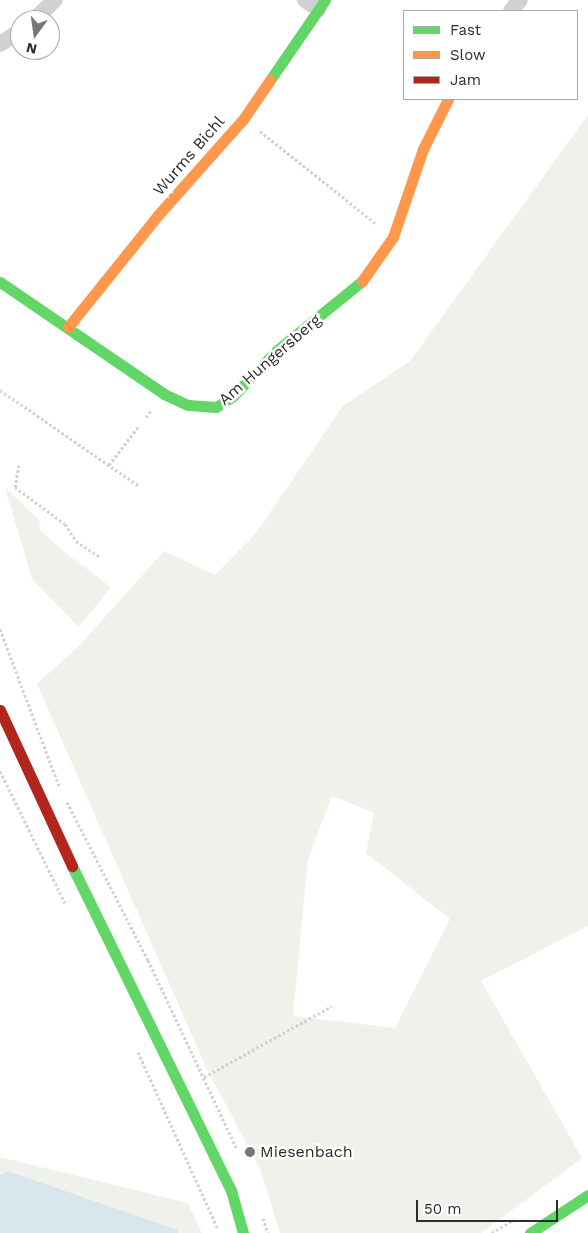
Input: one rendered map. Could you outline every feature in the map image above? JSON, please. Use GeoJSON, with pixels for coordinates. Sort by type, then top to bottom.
{"type":"FeatureCollection","features":[{"type":"Feature","properties":{"kind":"street"},"geometry":{"type":"LineString","coordinates":[[44,10],[55,0]]}},
{"type":"Feature","properties":{"kind":"street"},"geometry":{"type":"LineString","coordinates":[[512,10],[520,0]]}},
{"type":"Feature","properties":{"kind":"street","name":"Wurms Bichl"},"geometry":{"type":"LineString","coordinates":[[68,327],[158,215],[244,118],[316,3]]}},
{"type":"Feature","properties":{"kind":"street","name":"Am Hungersberg"},"geometry":{"type":"LineString","coordinates":[[0,282],[164,394],[188,404],[216,407],[233,396],[276,351],[360,284],[393,237],[423,149],[448,100]]}},
{"type":"Feature","properties":{"kind":"street"},"geometry":{"type":"LineString","coordinates":[[0,710],[40,800],[230,1190],[243,1233]]}},
{"type":"Feature","properties":{"kind":"street"},"geometry":{"type":"LineString","coordinates":[[530,1233],[588,1195]]}},
{"type":"Feature","properties":{"kind":"path"},"geometry":{"type":"LineString","coordinates":[[244,118],[393,237]]}},
{"type":"Feature","properties":{"kind":"path"},"geometry":{"type":"LineString","coordinates":[[0,390],[139,486]]}},
{"type":"Feature","properties":{"kind":"path"},"geometry":{"type":"LineString","coordinates":[[109,464],[138,427]]}},
{"type":"Feature","properties":{"kind":"path"},"geometry":{"type":"LineString","coordinates":[[19,465],[15,487],[65,524],[76,541],[101,558]]}},
{"type":"Feature","properties":{"kind":"path"},"geometry":{"type":"LineString","coordinates":[[0,630],[60,790]]}},
{"type":"Feature","properties":{"kind":"path"},"geometry":{"type":"LineString","coordinates":[[0,771],[66,905]]}},
{"type":"Feature","properties":{"kind":"path"},"geometry":{"type":"LineString","coordinates":[[65,798],[204,1077],[240,1156]]}},
{"type":"Feature","properties":{"kind":"path"},"geometry":{"type":"LineString","coordinates":[[204,1077],[332,1006]]}},
{"type":"Feature","properties":{"kind":"path"},"geometry":{"type":"LineString","coordinates":[[135,1045],[220,1233]]}},
{"type":"Feature","properties":{"kind":"shaded area"},"geometry":{"type":"Polygon","coordinates":[[[588,115],[588,926],[481,981],[582,1158],[481,1233],[280,1233],[260,1169],[206,1067],[37,684],[81,644],[164,551],[215,575],[256,533],[343,406],[410,361],[588,115]],[[332,796],[308,859],[293,1016],[395,1028],[450,919],[366,853],[374,813],[332,796]]]}},
{"type":"Feature","properties":{"kind":"shaded area"},"geometry":{"type":"Polygon","coordinates":[[[5,487],[40,521],[39,529],[64,552],[111,587],[79,627],[32,579],[5,487]]]}},
{"type":"Feature","properties":{"kind":"shaded area"},"geometry":{"type":"Polygon","coordinates":[[[0,1157],[188,1203],[202,1233],[178,1233],[177,1230],[8,1171],[0,1175],[0,1157]]]}},
{"type":"Feature","properties":{"kind":"shaded area"},"geometry":{"type":"Polygon","coordinates":[[[8,1171],[178,1230],[178,1233],[0,1233],[0,1175],[8,1171]]]}},
{"type":"Feature","properties":{"kind":"traffic: fast"},"geometry":{"type":"LineString","coordinates":[[270,80],[325,0]]}},
{"type":"Feature","properties":{"kind":"traffic: fast"},"geometry":{"type":"LineString","coordinates":[[0,282],[164,394],[188,405],[216,407],[233,396],[276,351],[362,281]]}},
{"type":"Feature","properties":{"kind":"traffic: fast"},"geometry":{"type":"LineString","coordinates":[[72,866],[231,1190],[243,1233]]}},
{"type":"Feature","properties":{"kind":"traffic: fast"},"geometry":{"type":"LineString","coordinates":[[530,1233],[588,1195]]}},
{"type":"Feature","properties":{"kind":"traffic: slow"},"geometry":{"type":"LineString","coordinates":[[68,327],[158,215],[244,118],[270,80]]}},
{"type":"Feature","properties":{"kind":"traffic: slow"},"geometry":{"type":"LineString","coordinates":[[362,281],[393,237],[423,149],[448,100]]}},
{"type":"Feature","properties":{"kind":"traffic: jam"},"geometry":{"type":"LineString","coordinates":[[0,710],[72,866]]}},
{"type":"Feature","properties":{"kind":"place","name":"Miesenbach"},"geometry":{"type":"Point","coordinates":[250,1152]}}]}
